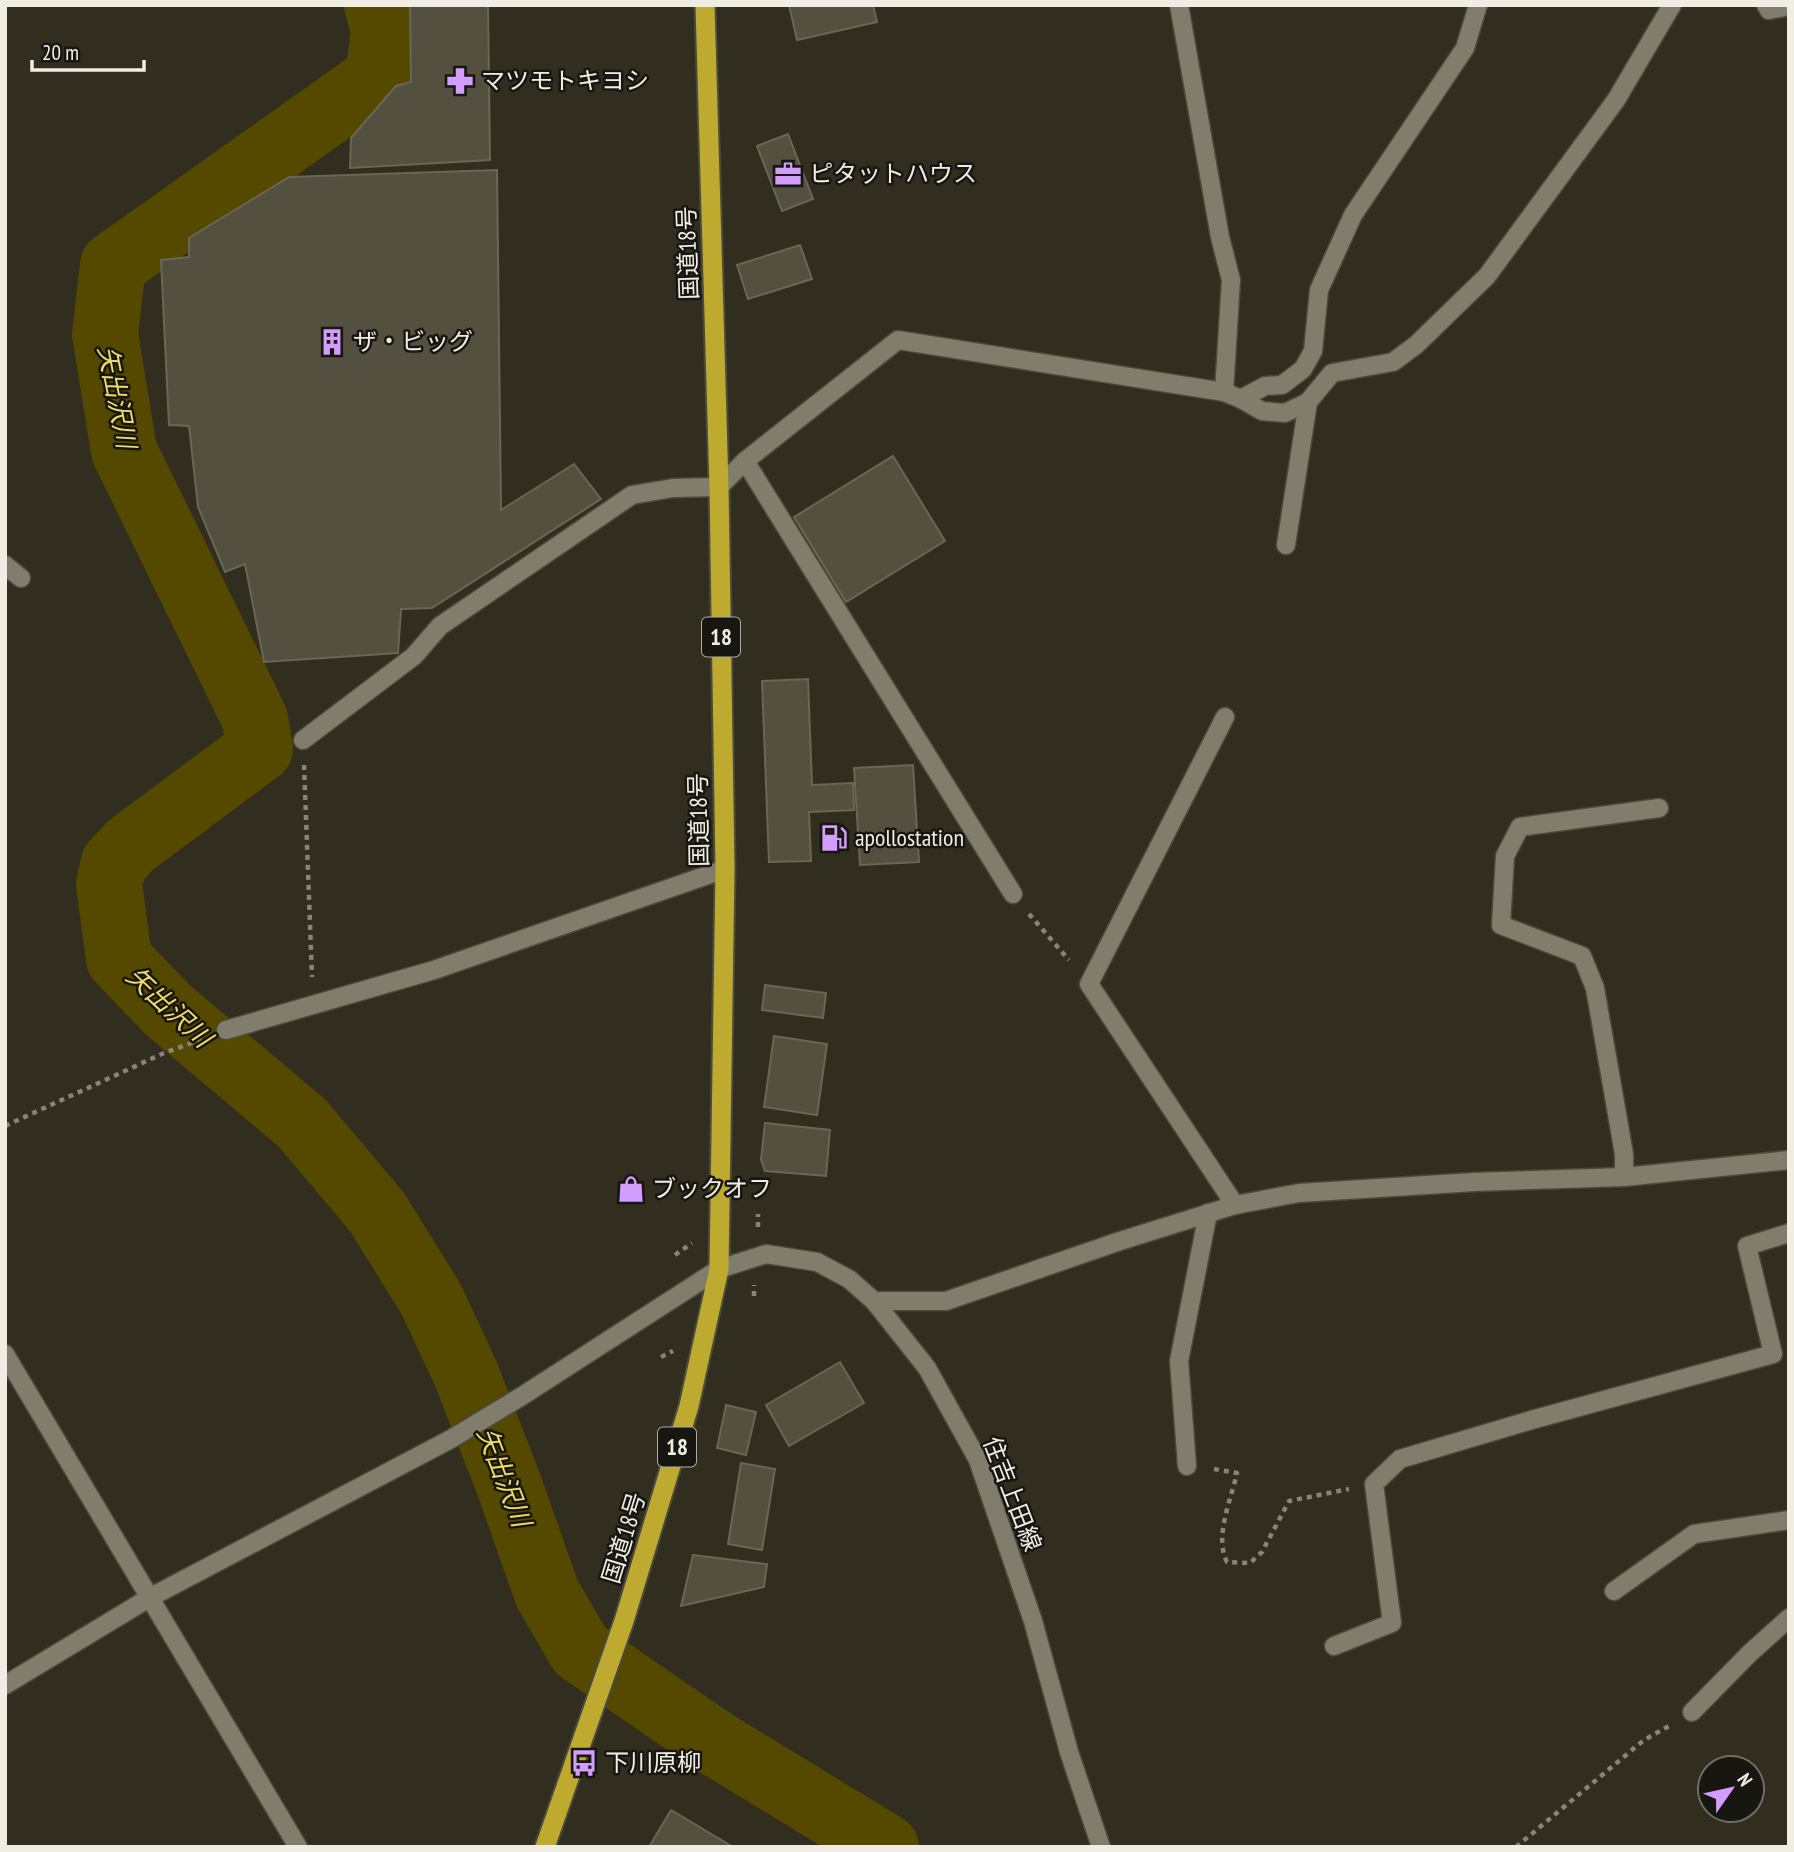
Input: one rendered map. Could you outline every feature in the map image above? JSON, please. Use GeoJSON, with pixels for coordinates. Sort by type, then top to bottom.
{"type":"FeatureCollection","features":[{"type":"Feature","properties":{"kind":"highway","name":"国道18号"},"geometry":{"type":"LineString","coordinates":[[545,1847],[624,1621],[689,1406],[719,1269],[724,869],[719,487],[705,5]]}},
{"type":"Feature","properties":{"kind":"street"},"geometry":{"type":"LineString","coordinates":[[1179,5],[1220,237],[1231,281],[1232,396]]}},
{"type":"Feature","properties":{"kind":"street"},"geometry":{"type":"LineString","coordinates":[[1232,396],[1265,386],[1282,385],[1303,369],[1313,351],[1319,290],[1353,215],[1465,48],[1478,5]]}},
{"type":"Feature","properties":{"kind":"street"},"geometry":{"type":"LineString","coordinates":[[303,740],[414,656],[440,626],[632,495],[673,488],[719,487],[745,461],[898,341],[1232,396],[1262,411],[1285,414],[1308,402],[1332,373],[1393,362],[1416,345],[1487,276],[1616,100],[1672,5]]}},
{"type":"Feature","properties":{"kind":"street"},"geometry":{"type":"LineString","coordinates":[[1766,5],[1769,10],[1789,6]]}},
{"type":"Feature","properties":{"kind":"street"},"geometry":{"type":"LineString","coordinates":[[1286,545],[1308,402]]}},
{"type":"Feature","properties":{"kind":"street"},"geometry":{"type":"LineString","coordinates":[[745,461],[1013,894]]}},
{"type":"Feature","properties":{"kind":"street"},"geometry":{"type":"LineString","coordinates":[[5,565],[21,578]]}},
{"type":"Feature","properties":{"kind":"street"},"geometry":{"type":"LineString","coordinates":[[1225,717],[1089,984],[1235,1205]]}},
{"type":"Feature","properties":{"kind":"street"},"geometry":{"type":"LineString","coordinates":[[1624,1177],[1624,1154],[1595,988],[1581,956],[1501,925],[1505,856],[1520,827],[1659,808]]}},
{"type":"Feature","properties":{"kind":"street"},"geometry":{"type":"LineString","coordinates":[[226,1030],[433,970],[724,869]]}},
{"type":"Feature","properties":{"kind":"street"},"geometry":{"type":"LineString","coordinates":[[874,1301],[946,1301],[1208,1213],[1298,1193],[1474,1182],[1624,1177],[1789,1160]]}},
{"type":"Feature","properties":{"kind":"street"},"geometry":{"type":"LineString","coordinates":[[1187,1465],[1179,1361],[1208,1213]]}},
{"type":"Feature","properties":{"kind":"street"},"geometry":{"type":"LineString","coordinates":[[1334,1646],[1392,1623],[1374,1484],[1399,1459],[1773,1354],[1746,1246],[1789,1233]]}},
{"type":"Feature","properties":{"kind":"street","name":"住吉上田線"},"geometry":{"type":"LineString","coordinates":[[5,1685],[149,1598],[451,1439],[719,1269],[766,1254],[817,1262],[849,1279],[874,1301],[927,1368],[978,1460],[1033,1621],[1069,1752],[1101,1847]]}},
{"type":"Feature","properties":{"kind":"street"},"geometry":{"type":"LineString","coordinates":[[5,1354],[298,1847]]}},
{"type":"Feature","properties":{"kind":"street"},"geometry":{"type":"LineString","coordinates":[[1614,1591],[1694,1534],[1789,1520]]}},
{"type":"Feature","properties":{"kind":"street"},"geometry":{"type":"LineString","coordinates":[[1692,1712],[1789,1618]]}},
{"type":"Feature","properties":{"kind":"path"},"geometry":{"type":"LineString","coordinates":[[303,740],[314,1004]]}},
{"type":"Feature","properties":{"kind":"path"},"geometry":{"type":"LineString","coordinates":[[1013,894],[1089,984]]}},
{"type":"Feature","properties":{"kind":"path"},"geometry":{"type":"LineString","coordinates":[[5,1126],[164,1053],[226,1030]]}},
{"type":"Feature","properties":{"kind":"path"},"geometry":{"type":"LineString","coordinates":[[1187,1465],[1237,1473],[1221,1541],[1222,1553],[1227,1562],[1240,1564],[1250,1563],[1262,1552],[1289,1501],[1374,1484]]}},
{"type":"Feature","properties":{"kind":"path"},"geometry":{"type":"LineString","coordinates":[[1516,1847],[1644,1740],[1692,1712]]}},
{"type":"Feature","properties":{"kind":"building"},"geometry":{"type":"Polygon","coordinates":[[[410,5],[488,5],[490,160],[350,168],[351,138],[396,86],[411,82],[410,5]]]}},
{"type":"Feature","properties":{"kind":"building"},"geometry":{"type":"Polygon","coordinates":[[[789,5],[873,5],[877,22],[797,40],[789,5]]]}},
{"type":"Feature","properties":{"kind":"building"},"geometry":{"type":"Polygon","coordinates":[[[788,134],[813,199],[782,211],[757,146],[788,134]]]}},
{"type":"Feature","properties":{"kind":"building","name":"ザ・ビッグ"},"geometry":{"type":"Polygon","coordinates":[[[497,170],[501,510],[574,464],[601,499],[432,608],[401,609],[398,653],[264,662],[245,564],[225,572],[198,507],[189,426],[169,425],[161,260],[189,257],[189,238],[289,177],[497,170]]]}},
{"type":"Feature","properties":{"kind":"building"},"geometry":{"type":"Polygon","coordinates":[[[800,245],[812,279],[748,299],[737,265],[800,245]]]}},
{"type":"Feature","properties":{"kind":"building"},"geometry":{"type":"Polygon","coordinates":[[[893,456],[945,541],[846,602],[794,517],[893,456]]]}},
{"type":"Feature","properties":{"kind":"building"},"geometry":{"type":"Polygon","coordinates":[[[808,679],[812,785],[853,783],[854,810],[809,812],[811,861],[769,862],[762,681],[808,679]]]}},
{"type":"Feature","properties":{"kind":"building"},"geometry":{"type":"Polygon","coordinates":[[[913,765],[919,862],[860,865],[854,768],[913,765]]]}},
{"type":"Feature","properties":{"kind":"building"},"geometry":{"type":"Polygon","coordinates":[[[765,985],[826,993],[823,1018],[762,1010],[765,985]]]}},
{"type":"Feature","properties":{"kind":"building"},"geometry":{"type":"Polygon","coordinates":[[[774,1036],[827,1044],[817,1115],[764,1107],[774,1036]]]}},
{"type":"Feature","properties":{"kind":"building"},"geometry":{"type":"Polygon","coordinates":[[[765,1123],[830,1130],[826,1176],[765,1171],[761,1160],[765,1123]]]}},
{"type":"Feature","properties":{"kind":"building"},"geometry":{"type":"Polygon","coordinates":[[[840,1362],[864,1403],[789,1446],[766,1405],[840,1362]]]}},
{"type":"Feature","properties":{"kind":"building"},"geometry":{"type":"Polygon","coordinates":[[[726,1405],[756,1412],[746,1455],[717,1448],[726,1405]]]}},
{"type":"Feature","properties":{"kind":"building"},"geometry":{"type":"Polygon","coordinates":[[[741,1463],[775,1469],[762,1550],[728,1544],[741,1463]]]}},
{"type":"Feature","properties":{"kind":"building"},"geometry":{"type":"Polygon","coordinates":[[[693,1555],[767,1564],[764,1587],[681,1606],[693,1555]]]}},
{"type":"Feature","properties":{"kind":"building"},"geometry":{"type":"Polygon","coordinates":[[[671,1810],[733,1847],[649,1847],[671,1810]]]}},
{"type":"Feature","properties":{"kind":"waterway","name":"矢出沢川"},"geometry":{"type":"LineString","coordinates":[[377,5],[384,31],[378,77],[113,265],[105,334],[124,451],[255,719],[260,749],[131,845],[114,863],[109,884],[119,959],[168,1010],[302,1123],[377,1212],[431,1299],[466,1374],[547,1593],[580,1650],[717,1744],[886,1847]]}},
{"type":"Feature","properties":{"kind":"place","name":"マツモトキヨシ"},"geometry":{"type":"Point","coordinates":[460,81]}},
{"type":"Feature","properties":{"kind":"place","name":"ピタットハウス"},"geometry":{"type":"Point","coordinates":[788,174]}},
{"type":"Feature","properties":{"kind":"place","name":"ザ・ビッグ"},"geometry":{"type":"Point","coordinates":[332,342]}},
{"type":"Feature","properties":{"kind":"place","name":"apollostation"},"geometry":{"type":"Point","coordinates":[834,838]}},
{"type":"Feature","properties":{"kind":"place","name":"ブックオフ"},"geometry":{"type":"Point","coordinates":[631,1189]}},
{"type":"Feature","properties":{"kind":"place","name":"下川原柳"},"geometry":{"type":"Point","coordinates":[584,1763]}}]}
